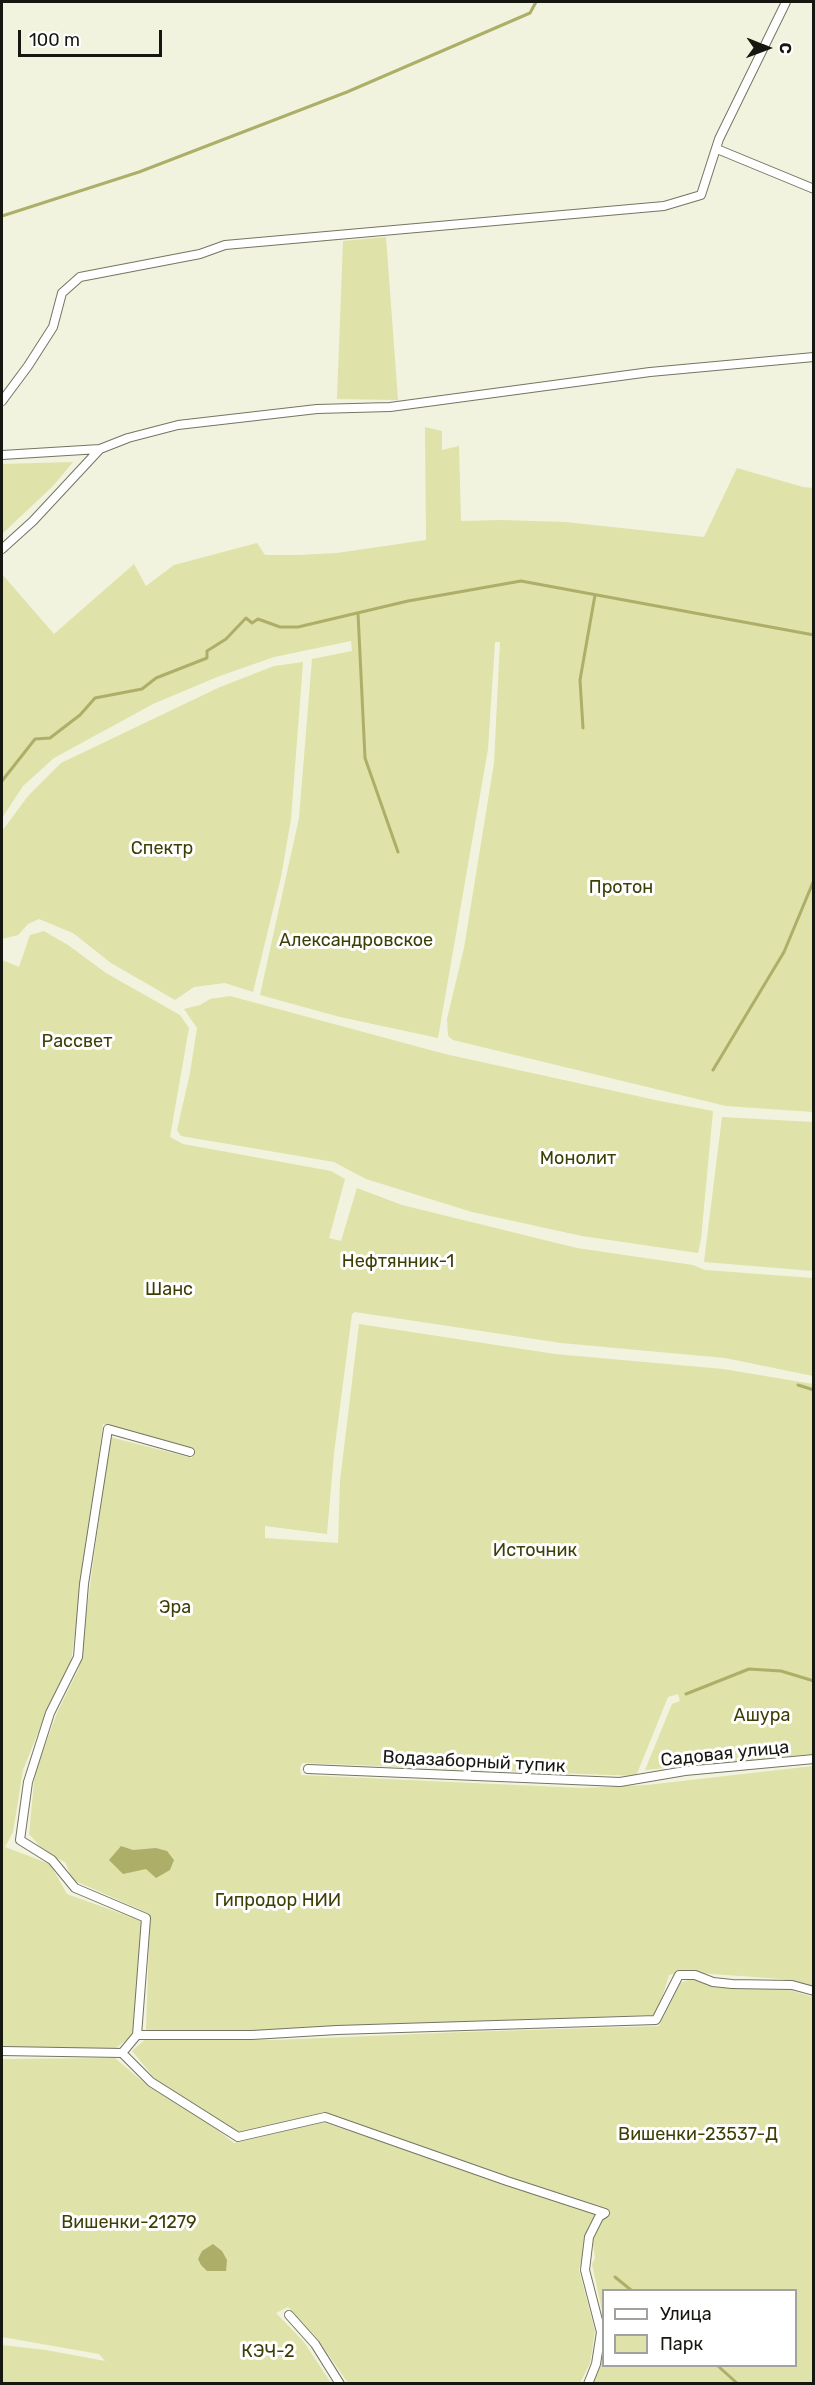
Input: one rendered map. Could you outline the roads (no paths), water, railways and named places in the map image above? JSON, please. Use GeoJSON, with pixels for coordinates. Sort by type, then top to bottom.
{"type":"FeatureCollection","features":[{"type":"Feature","properties":{"kind":"street"},"geometry":{"type":"LineString","coordinates":[[2,401],[53,327],[62,293],[80,277],[200,254],[225,245],[664,206],[701,195],[719,139],[786,2]]}},
{"type":"Feature","properties":{"kind":"street"},"geometry":{"type":"LineString","coordinates":[[717,149],[813,189]]}},
{"type":"Feature","properties":{"kind":"street"},"geometry":{"type":"LineString","coordinates":[[2,455],[100,449],[128,438],[177,425],[317,410],[390,407],[650,372],[813,357]]}},
{"type":"Feature","properties":{"kind":"street"},"geometry":{"type":"LineString","coordinates":[[2,549],[33,521],[100,449]]}},
{"type":"Feature","properties":{"kind":"street"},"geometry":{"type":"LineString","coordinates":[[122,2053],[137,2035],[146,1918],[75,1888],[52,1860],[20,1840],[32,1770],[50,1713],[78,1657],[84,1584],[108,1429],[190,1452]]}},
{"type":"Feature","properties":{"kind":"street","name":"Садовая улица"},"geometry":{"type":"LineString","coordinates":[[639,1779],[685,1771],[813,1759]]}},
{"type":"Feature","properties":{"kind":"street","name":"Водазаборный тупик"},"geometry":{"type":"LineString","coordinates":[[308,1769],[578,1782],[620,1782],[639,1779]]}},
{"type":"Feature","properties":{"kind":"street"},"geometry":{"type":"LineString","coordinates":[[137,2035],[252,2035],[337,2030],[656,2020],[679,1975],[695,1975],[713,1982],[732,1984],[792,1985],[813,1991]]}},
{"type":"Feature","properties":{"kind":"street"},"geometry":{"type":"LineString","coordinates":[[2,2051],[122,2053],[151,2082],[238,2137],[325,2117],[507,2181],[605,2212],[599,2217],[590,2237],[585,2271],[601,2332],[596,2364],[588,2384]]}},
{"type":"Feature","properties":{"kind":"street"},"geometry":{"type":"LineString","coordinates":[[289,2315],[315,2344],[340,2384]]}},
{"type":"Feature","properties":{"kind":"waterway"},"geometry":{"type":"LineString","coordinates":[[2,216],[139,172],[347,92],[530,13],[536,2]]}},
{"type":"Feature","properties":{"kind":"waterway"},"geometry":{"type":"LineString","coordinates":[[2,781],[35,739],[50,738],[80,715],[95,698],[142,689],[156,678],[207,658],[207,651],[226,639],[246,618],[252,623],[258,619],[280,627],[298,627],[408,601],[521,581],[814,635]]}},
{"type":"Feature","properties":{"kind":"waterway"},"geometry":{"type":"LineString","coordinates":[[583,728],[580,680],[595,595]]}},
{"type":"Feature","properties":{"kind":"waterway"},"geometry":{"type":"LineString","coordinates":[[358,613],[365,758],[398,852]]}},
{"type":"Feature","properties":{"kind":"waterway"},"geometry":{"type":"LineString","coordinates":[[713,1070],[784,952],[814,880]]}},
{"type":"Feature","properties":{"kind":"waterway"},"geometry":{"type":"LineString","coordinates":[[798,1385],[814,1390]]}},
{"type":"Feature","properties":{"kind":"waterway"},"geometry":{"type":"LineString","coordinates":[[686,1694],[749,1669],[781,1671],[814,1681]]}},
{"type":"Feature","properties":{"kind":"waterway"},"geometry":{"type":"LineString","coordinates":[[615,2277],[630,2289]]}},
{"type":"Feature","properties":{"kind":"waterway"},"geometry":{"type":"LineString","coordinates":[[719,2367],[738,2384]]}},
{"type":"Feature","properties":{"kind":"park label","name":"Спектр"},"geometry":{"type":"Point","coordinates":[162,849]}},
{"type":"Feature","properties":{"kind":"park label","name":"Протон"},"geometry":{"type":"Point","coordinates":[621,888]}},
{"type":"Feature","properties":{"kind":"park label","name":"Александровское"},"geometry":{"type":"Point","coordinates":[356,941]}},
{"type":"Feature","properties":{"kind":"park label","name":"Рассвет"},"geometry":{"type":"Point","coordinates":[77,1042]}},
{"type":"Feature","properties":{"kind":"park label","name":"Монолит"},"geometry":{"type":"Point","coordinates":[578,1159]}},
{"type":"Feature","properties":{"kind":"park label","name":"Нефтянник-1"},"geometry":{"type":"Point","coordinates":[398,1262]}},
{"type":"Feature","properties":{"kind":"park label","name":"Шанс"},"geometry":{"type":"Point","coordinates":[169,1290]}},
{"type":"Feature","properties":{"kind":"park label","name":"Источник"},"geometry":{"type":"Point","coordinates":[535,1551]}},
{"type":"Feature","properties":{"kind":"park label","name":"Эра"},"geometry":{"type":"Point","coordinates":[175,1608]}},
{"type":"Feature","properties":{"kind":"park label","name":"Ашура"},"geometry":{"type":"Point","coordinates":[762,1716]}},
{"type":"Feature","properties":{"kind":"park label","name":"Гипродор НИИ"},"geometry":{"type":"Point","coordinates":[278,1901]}},
{"type":"Feature","properties":{"kind":"park label","name":"Вишенки-23537-Д"},"geometry":{"type":"Point","coordinates":[698,2135]}},
{"type":"Feature","properties":{"kind":"park label","name":"Вишенки-21279"},"geometry":{"type":"Point","coordinates":[129,2223]}},
{"type":"Feature","properties":{"kind":"park label","name":"КЭЧ-2"},"geometry":{"type":"Point","coordinates":[268,2352]}}]}
